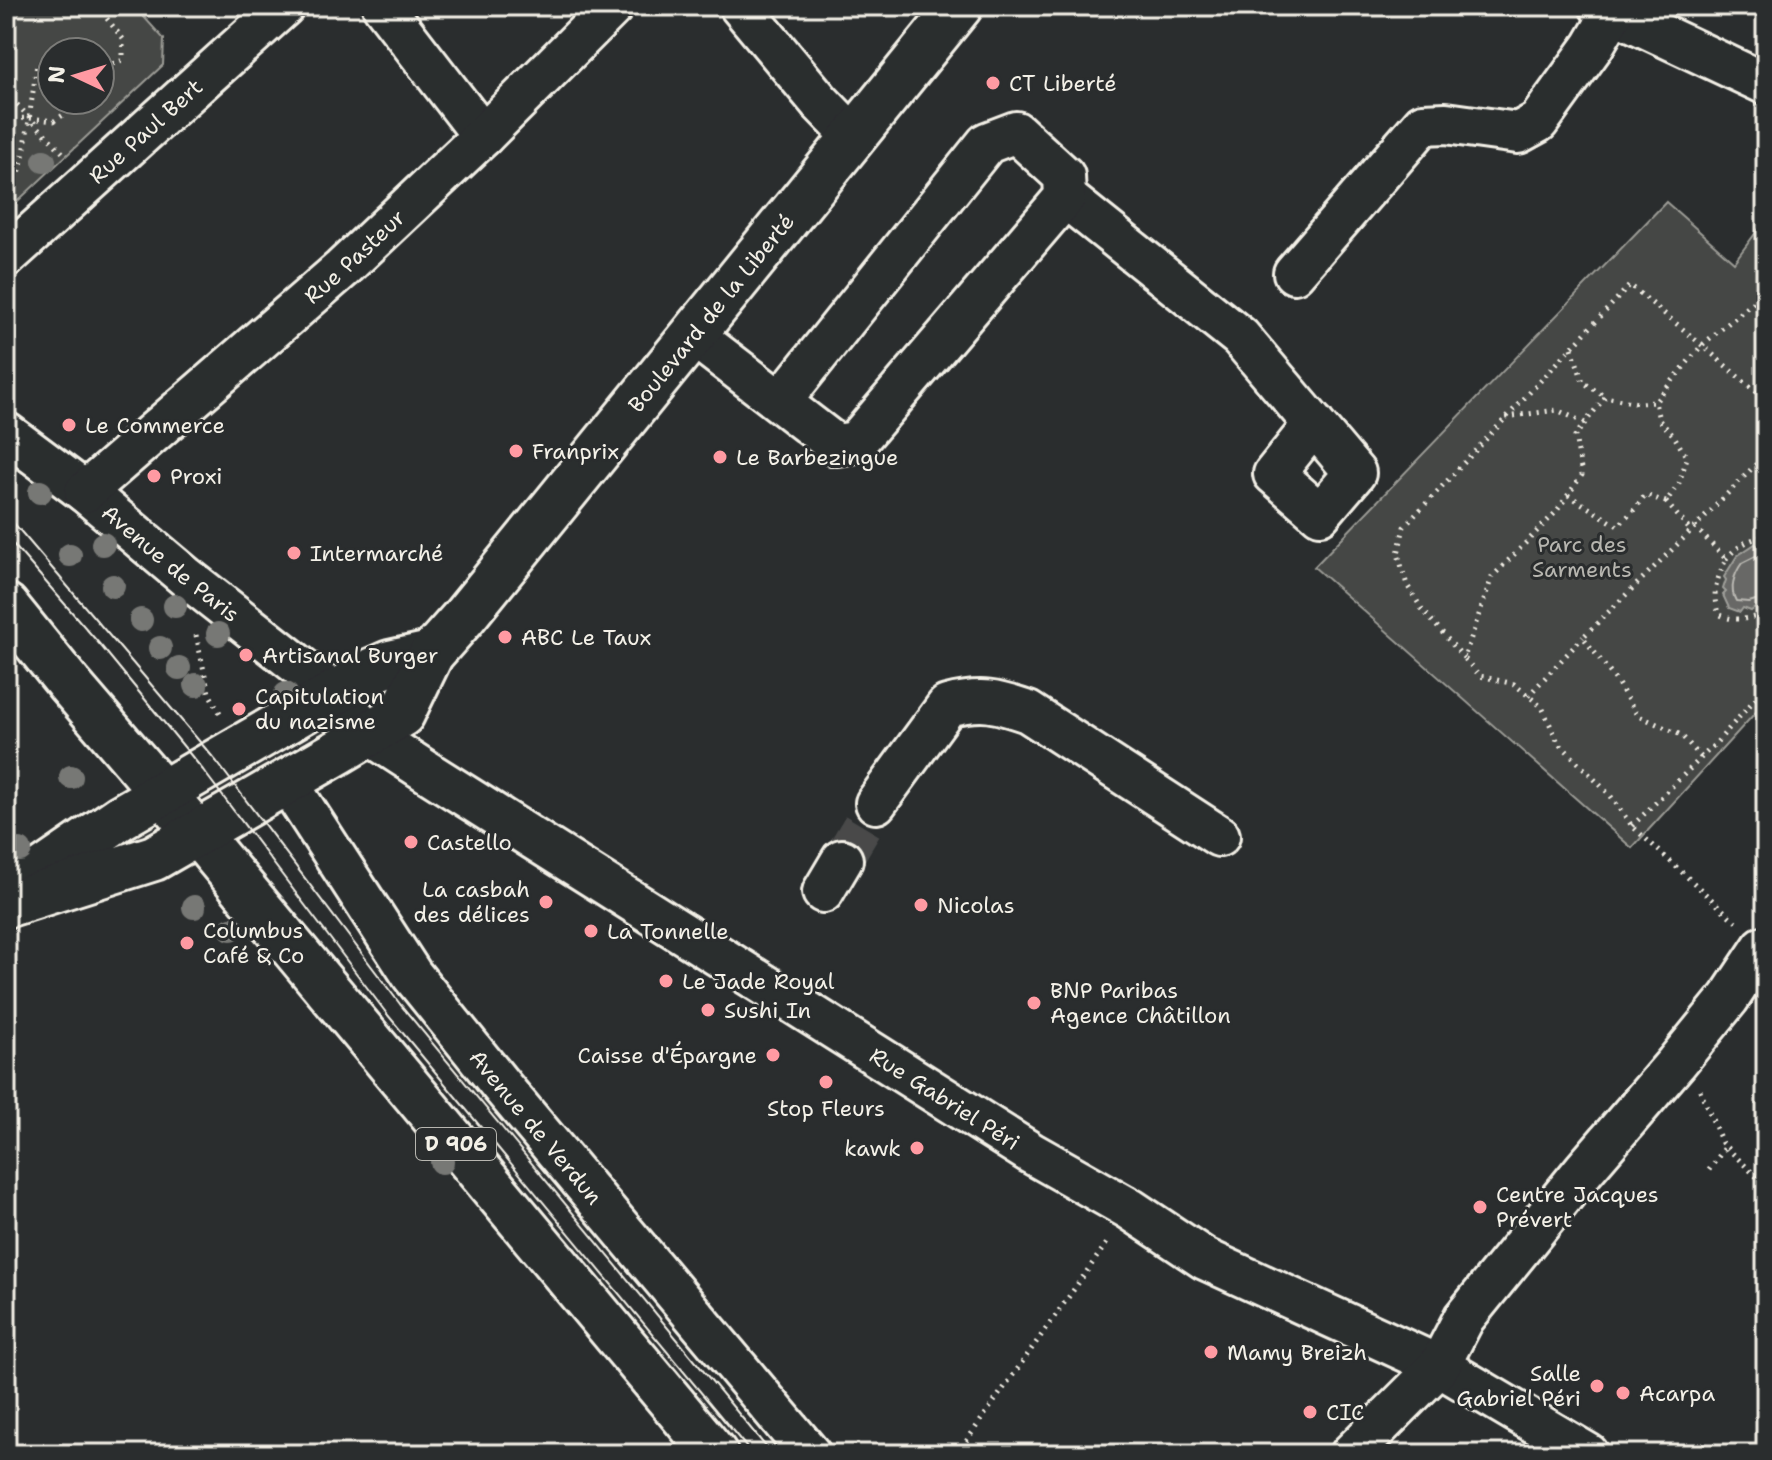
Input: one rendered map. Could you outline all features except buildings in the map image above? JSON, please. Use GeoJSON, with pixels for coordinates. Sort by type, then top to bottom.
{"type":"FeatureCollection","features":[{"type":"Feature","properties":{"kind":"main road","name":"Boulevard de la Liberté"},"geometry":{"type":"LineString","coordinates":[[6,905],[154,858],[402,714],[431,654],[960,6]]}},
{"type":"Feature","properties":{"kind":"main road","name":"D 906"},"geometry":{"type":"LineString","coordinates":[[6,606],[715,1454]]}},
{"type":"Feature","properties":{"kind":"main road"},"geometry":{"type":"LineString","coordinates":[[6,896],[121,817],[335,694],[390,663],[431,654]]}},
{"type":"Feature","properties":{"kind":"street","name":"Rue Paul Bert"},"geometry":{"type":"LineString","coordinates":[[6,257],[284,6]]}},
{"type":"Feature","properties":{"kind":"street"},"geometry":{"type":"LineString","coordinates":[[383,6],[483,136]]}},
{"type":"Feature","properties":{"kind":"street","name":"Rue Pasteur"},"geometry":{"type":"LineString","coordinates":[[85,492],[342,269],[483,136],[613,6]]}},
{"type":"Feature","properties":{"kind":"street"},"geometry":{"type":"LineString","coordinates":[[740,6],[820,102],[854,137]]}},
{"type":"Feature","properties":{"kind":"street"},"geometry":{"type":"LineString","coordinates":[[1294,273],[1423,124],[1446,123],[1518,133],[1538,122],[1593,46],[1606,9],[1766,84]]}},
{"type":"Feature","properties":{"kind":"street"},"geometry":{"type":"LineString","coordinates":[[693,335],[780,402],[836,445],[856,442],[1065,197],[1064,176],[1016,132],[987,143],[780,402]]}},
{"type":"Feature","properties":{"kind":"street"},"geometry":{"type":"LineString","coordinates":[[1065,197],[1240,337],[1314,424]]}},
{"type":"Feature","properties":{"kind":"street","name":"Avenue de Paris"},"geometry":{"type":"LineString","coordinates":[[6,433],[85,492],[186,577],[335,694]]}},
{"type":"Feature","properties":{"kind":"street","name":"Rue Gabriel Péri"},"geometry":{"type":"LineString","coordinates":[[335,694],[369,734],[1031,1153],[1130,1209],[1205,1259],[1439,1366],[1588,1454]]}},
{"type":"Feature","properties":{"kind":"street"},"geometry":{"type":"LineString","coordinates":[[876,803],[947,706],[966,701],[997,701],[1028,712],[1219,836]]}},
{"type":"Feature","properties":{"kind":"street","name":"Avenue de Verdun"},"geometry":{"type":"LineString","coordinates":[[287,782],[412,975],[810,1454]]}},
{"type":"Feature","properties":{"kind":"street"},"geometry":{"type":"LineString","coordinates":[[1351,1454],[1439,1366],[1464,1318],[1729,998],[1763,947]]}},
{"type":"Feature","properties":{"kind":"path"},"geometry":{"type":"LineString","coordinates":[[97,6],[123,39],[123,60],[116,62]]}},
{"type":"Feature","properties":{"kind":"path"},"geometry":{"type":"LineString","coordinates":[[6,181],[20,170],[36,71]]}},
{"type":"Feature","properties":{"kind":"path"},"geometry":{"type":"LineString","coordinates":[[6,93],[90,181]]}},
{"type":"Feature","properties":{"kind":"path"},"geometry":{"type":"LineString","coordinates":[[6,119],[54,121],[62,116]]}},
{"type":"Feature","properties":{"kind":"path"},"geometry":{"type":"LineString","coordinates":[[1763,947],[1632,826],[1610,795],[1558,742],[1542,707],[1514,684],[1480,676],[1422,609],[1407,585],[1398,554],[1404,527],[1630,285],[1766,401]]}},
{"type":"Feature","properties":{"kind":"path"},"geometry":{"type":"LineString","coordinates":[[1572,347],[1583,382],[1605,397],[1638,403],[1655,402],[1702,345],[1766,289]]}},
{"type":"Feature","properties":{"kind":"path"},"geometry":{"type":"LineString","coordinates":[[1760,295],[1766,301]]}},
{"type":"Feature","properties":{"kind":"path"},"geometry":{"type":"LineString","coordinates":[[1464,658],[1492,577],[1556,512],[1582,475],[1575,436],[1605,397]]}},
{"type":"Feature","properties":{"kind":"path"},"geometry":{"type":"LineString","coordinates":[[1655,402],[1659,420],[1674,436],[1687,458],[1679,483],[1666,502]]}},
{"type":"Feature","properties":{"kind":"path"},"geometry":{"type":"LineString","coordinates":[[1506,418],[1557,410],[1585,423]]}},
{"type":"Feature","properties":{"kind":"path"},"geometry":{"type":"LineString","coordinates":[[1528,696],[1766,454]]}},
{"type":"Feature","properties":{"kind":"path"},"geometry":{"type":"LineString","coordinates":[[1568,495],[1618,526],[1645,495],[1666,502],[1726,559]]}},
{"type":"Feature","properties":{"kind":"path"},"geometry":{"type":"LineString","coordinates":[[1766,536],[1744,543],[1726,559],[1714,598],[1719,614],[1728,619],[1766,614]]}},
{"type":"Feature","properties":{"kind":"path","name":"Avenue de Paris"},"geometry":{"type":"LineString","coordinates":[[194,624],[209,693],[221,715]]}},
{"type":"Feature","properties":{"kind":"path"},"geometry":{"type":"LineString","coordinates":[[1583,637],[1637,715],[1681,735],[1701,757]]}},
{"type":"Feature","properties":{"kind":"path"},"geometry":{"type":"LineString","coordinates":[[1632,826],[1766,687]]}},
{"type":"Feature","properties":{"kind":"path"},"geometry":{"type":"LineString","coordinates":[[1676,1063],[1698,1084],[1722,1143],[1766,1186]]}},
{"type":"Feature","properties":{"kind":"path"},"geometry":{"type":"LineString","coordinates":[[1709,1170],[1726,1146]]}},
{"type":"Feature","properties":{"kind":"path"},"geometry":{"type":"LineString","coordinates":[[957,1454],[1130,1209]]}},
{"type":"Feature","properties":{"kind":"green space"},"geometry":{"type":"Polygon","coordinates":[[[6,6],[134,6],[164,39],[163,65],[116,109],[116,36],[36,36],[36,116],[109,116],[6,212],[6,6]]]}},
{"type":"Feature","properties":{"kind":"green space","name":"Parc des Sarments"},"geometry":{"type":"Polygon","coordinates":[[[1666,202],[1734,262],[1766,219],[1766,701],[1632,848],[1314,567],[1666,202]]]}},
{"type":"Feature","properties":{"kind":"water"},"geometry":{"type":"Polygon","coordinates":[[[1766,543],[1766,604],[1751,611],[1743,608],[1740,612],[1729,608],[1723,595],[1726,592],[1723,589],[1724,577],[1737,556],[1755,544],[1766,543]]]}},
{"type":"Feature","properties":{"kind":"tunnel"},"geometry":{"type":"LineString","coordinates":[[842,860],[876,803]]}},
{"type":"Feature","properties":{"kind":"tram line"},"geometry":{"type":"LineString","coordinates":[[6,514],[217,762],[400,1004],[772,1454]]}},
{"type":"Feature","properties":{"kind":"tram line"},"geometry":{"type":"LineString","coordinates":[[6,536],[203,770],[387,1014],[752,1454]]}},
{"type":"Feature","properties":{"kind":"place","name":"CT Liberté"},"geometry":{"type":"Point","coordinates":[993,83]}},
{"type":"Feature","properties":{"kind":"place","name":"Le Commerce"},"geometry":{"type":"Point","coordinates":[69,425]}},
{"type":"Feature","properties":{"kind":"place","name":"Franprix"},"geometry":{"type":"Point","coordinates":[516,451]}},
{"type":"Feature","properties":{"kind":"place","name":"Le Barbezingue"},"geometry":{"type":"Point","coordinates":[720,457]}},
{"type":"Feature","properties":{"kind":"place","name":"Proxi"},"geometry":{"type":"Point","coordinates":[154,476]}},
{"type":"Feature","properties":{"kind":"place","name":"Intermarché"},"geometry":{"type":"Point","coordinates":[294,553]}},
{"type":"Feature","properties":{"kind":"place","name":"ABC Le Taux"},"geometry":{"type":"Point","coordinates":[505,637]}},
{"type":"Feature","properties":{"kind":"place","name":"Artisanal Burger"},"geometry":{"type":"Point","coordinates":[246,655]}},
{"type":"Feature","properties":{"kind":"place","name":"Capitulation du nazisme"},"geometry":{"type":"Point","coordinates":[239,709]}},
{"type":"Feature","properties":{"kind":"place","name":"Castello"},"geometry":{"type":"Point","coordinates":[411,842]}},
{"type":"Feature","properties":{"kind":"place","name":"La casbah des délices"},"geometry":{"type":"Point","coordinates":[546,902]}},
{"type":"Feature","properties":{"kind":"place","name":"Nicolas"},"geometry":{"type":"Point","coordinates":[921,905]}},
{"type":"Feature","properties":{"kind":"place","name":"La Tonnelle"},"geometry":{"type":"Point","coordinates":[591,931]}},
{"type":"Feature","properties":{"kind":"place","name":"Columbus Café & Co"},"geometry":{"type":"Point","coordinates":[187,943]}},
{"type":"Feature","properties":{"kind":"place","name":"Le Jade Royal"},"geometry":{"type":"Point","coordinates":[666,981]}},
{"type":"Feature","properties":{"kind":"place","name":"BNP Paribas Agence Châtillon"},"geometry":{"type":"Point","coordinates":[1034,1003]}},
{"type":"Feature","properties":{"kind":"place","name":"Sushi In"},"geometry":{"type":"Point","coordinates":[708,1010]}},
{"type":"Feature","properties":{"kind":"place","name":"Caisse d'Épargne"},"geometry":{"type":"Point","coordinates":[773,1055]}},
{"type":"Feature","properties":{"kind":"place","name":"Stop Fleurs"},"geometry":{"type":"Point","coordinates":[826,1082]}},
{"type":"Feature","properties":{"kind":"place","name":"kawk"},"geometry":{"type":"Point","coordinates":[917,1148]}},
{"type":"Feature","properties":{"kind":"place","name":"Centre Jacques Prévert"},"geometry":{"type":"Point","coordinates":[1480,1207]}},
{"type":"Feature","properties":{"kind":"place","name":"Mamy Breizh"},"geometry":{"type":"Point","coordinates":[1211,1352]}},
{"type":"Feature","properties":{"kind":"place","name":"Salle Gabriel Péri"},"geometry":{"type":"Point","coordinates":[1597,1386]}},
{"type":"Feature","properties":{"kind":"place","name":"Acarpa"},"geometry":{"type":"Point","coordinates":[1623,1393]}},
{"type":"Feature","properties":{"kind":"place","name":"CIC"},"geometry":{"type":"Point","coordinates":[1310,1412]}}]}
